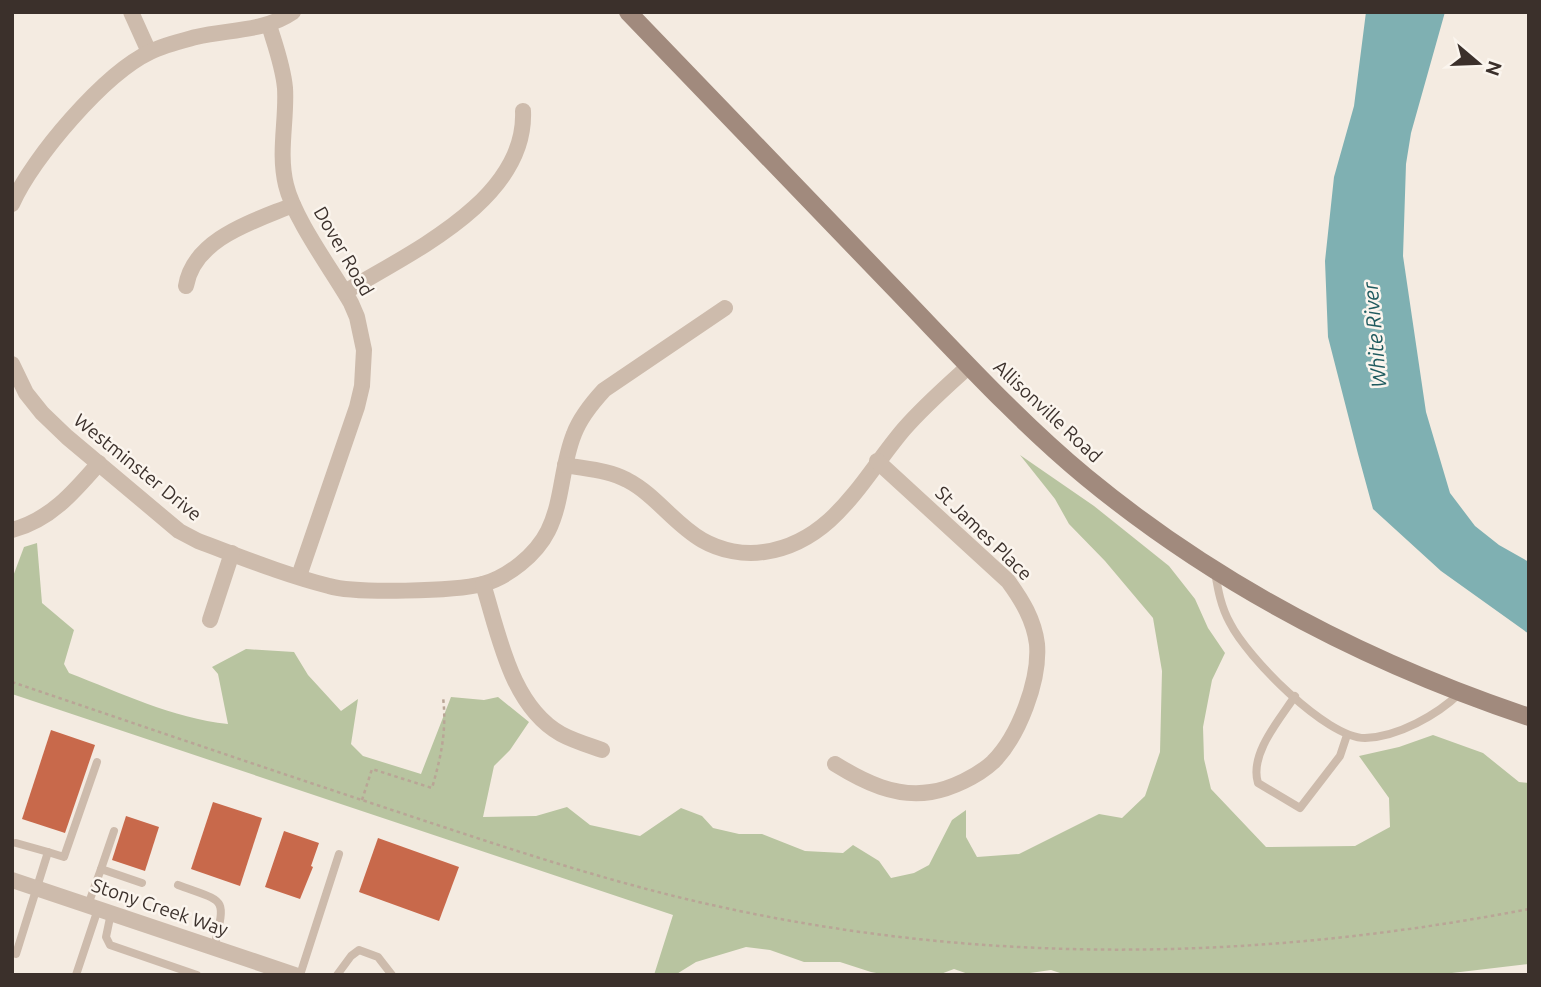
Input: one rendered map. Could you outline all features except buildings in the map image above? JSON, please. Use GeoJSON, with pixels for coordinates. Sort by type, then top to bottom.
{"type":"FeatureCollection","features":[{"type":"Feature","properties":{"kind":"main road","name":"Allisonville Road"},"geometry":{"type":"LineString","coordinates":[[628,12],[969,366],[1086,478],[1157,531],[1215,569],[1324,632],[1397,668],[1529,717]]}},
{"type":"Feature","properties":{"kind":"street"},"geometry":{"type":"LineString","coordinates":[[131,12],[149,52]]}},
{"type":"Feature","properties":{"kind":"street"},"geometry":{"type":"LineString","coordinates":[[12,204],[43,156],[89,101],[110,81],[149,52],[195,37],[269,25],[293,12]]}},
{"type":"Feature","properties":{"kind":"street","name":"Dover Road"},"geometry":{"type":"LineString","coordinates":[[269,25],[285,85],[283,165],[286,186],[293,205],[357,317],[365,359],[358,407],[299,576]]}},
{"type":"Feature","properties":{"kind":"street"},"geometry":{"type":"LineString","coordinates":[[345,292],[455,225],[479,202],[504,174],[514,155],[524,127],[523,111]]}},
{"type":"Feature","properties":{"kind":"street"},"geometry":{"type":"LineString","coordinates":[[186,286],[195,262],[212,244],[257,220],[293,205]]}},
{"type":"Feature","properties":{"kind":"street","name":"Westminster Drive"},"geometry":{"type":"LineString","coordinates":[[12,364],[26,393],[42,413],[179,531],[232,554],[340,589],[423,589],[483,584],[512,570],[543,539],[558,506],[565,465],[575,432],[592,403],[604,390],[725,308]]}},
{"type":"Feature","properties":{"kind":"street"},"geometry":{"type":"LineString","coordinates":[[565,465],[601,471],[629,481],[704,541],[737,552],[757,553],[791,546],[822,529],[845,506],[877,461],[913,419],[969,366]]}},
{"type":"Feature","properties":{"kind":"street","name":"St James Place"},"geometry":{"type":"LineString","coordinates":[[835,764],[884,789],[911,793],[931,792],[955,785],[992,763],[1004,748],[1023,712],[1035,677],[1037,644],[1027,610],[1019,596],[1008,581],[877,461]]}},
{"type":"Feature","properties":{"kind":"street"},"geometry":{"type":"LineString","coordinates":[[12,530],[40,519],[63,503],[99,463]]}},
{"type":"Feature","properties":{"kind":"street"},"geometry":{"type":"LineString","coordinates":[[210,621],[232,554]]}},
{"type":"Feature","properties":{"kind":"street"},"geometry":{"type":"LineString","coordinates":[[483,584],[513,676],[531,709],[560,734],[602,750]]}},
{"type":"Feature","properties":{"kind":"street","name":"Stony Creek Way"},"geometry":{"type":"LineString","coordinates":[[12,880],[297,975]]}},
{"type":"Feature","properties":{"kind":"lane"},"geometry":{"type":"LineString","coordinates":[[1215,569],[1222,604],[1230,624],[1250,653],[1273,679],[1332,727],[1347,735],[1364,738],[1385,735],[1429,717],[1460,693]]}},
{"type":"Feature","properties":{"kind":"lane"},"geometry":{"type":"LineString","coordinates":[[1295,696],[1261,751],[1255,775],[1258,783],[1300,808],[1340,755],[1347,735]]}},
{"type":"Feature","properties":{"kind":"lane"},"geometry":{"type":"LineString","coordinates":[[16,842],[64,858],[97,762]]}},
{"type":"Feature","properties":{"kind":"lane"},"geometry":{"type":"LineString","coordinates":[[76,975],[99,909],[101,869],[114,831]]}},
{"type":"Feature","properties":{"kind":"lane"},"geometry":{"type":"LineString","coordinates":[[16,954],[48,852]]}},
{"type":"Feature","properties":{"kind":"lane"},"geometry":{"type":"LineString","coordinates":[[297,975],[340,854]]}},
{"type":"Feature","properties":{"kind":"lane"},"geometry":{"type":"LineString","coordinates":[[101,869],[142,883]]}},
{"type":"Feature","properties":{"kind":"lane"},"geometry":{"type":"LineString","coordinates":[[178,886],[212,897],[223,909],[214,948]]}},
{"type":"Feature","properties":{"kind":"lane"},"geometry":{"type":"LineString","coordinates":[[99,909],[110,945],[197,975]]}},
{"type":"Feature","properties":{"kind":"lane"},"geometry":{"type":"LineString","coordinates":[[337,975],[359,950],[378,957],[392,975]]}},
{"type":"Feature","properties":{"kind":"path"},"geometry":{"type":"LineString","coordinates":[[12,682],[555,864],[667,894],[838,928],[953,942],[1073,949],[1245,947],[1371,935],[1529,909]]}},
{"type":"Feature","properties":{"kind":"path"},"geometry":{"type":"LineString","coordinates":[[362,800],[372,769],[432,788],[443,747],[446,720],[443,697]]}},
{"type":"Feature","properties":{"kind":"green space"},"geometry":{"type":"Polygon","coordinates":[[[1020,455],[1094,506],[1169,566],[1195,599],[1208,628],[1225,653],[1212,680],[1203,727],[1204,759],[1211,789],[1266,847],[1355,846],[1390,827],[1389,798],[1359,756],[1399,747],[1433,735],[1483,753],[1519,782],[1529,783],[1529,964],[1435,975],[1066,975],[1051,970],[1016,975],[971,975],[954,969],[938,975],[887,975],[840,962],[804,962],[770,950],[746,947],[696,962],[675,975],[654,975],[673,915],[12,694],[12,579],[24,547],[37,543],[42,603],[74,630],[64,664],[69,673],[167,710],[228,724],[218,674],[212,667],[246,649],[294,652],[308,675],[341,711],[358,699],[351,744],[363,756],[421,774],[451,697],[484,700],[498,697],[529,722],[510,750],[494,766],[483,817],[536,816],[567,807],[590,825],[640,836],[681,808],[702,816],[713,828],[739,834],[762,834],[805,851],[843,853],[853,845],[879,861],[891,878],[914,873],[929,865],[952,820],[966,810],[966,837],[977,857],[1019,854],[1099,814],[1122,818],[1145,796],[1160,752],[1162,671],[1153,618],[1105,561],[1069,524],[1055,499],[1020,455]]]}},
{"type":"Feature","properties":{"kind":"water","name":"White River"},"geometry":{"type":"Polygon","coordinates":[[[1366,12],[1445,12],[1411,133],[1406,164],[1403,256],[1426,412],[1450,493],[1475,526],[1499,545],[1529,562],[1529,634],[1441,571],[1373,509],[1358,454],[1328,337],[1325,261],[1334,177],[1354,106],[1366,12]]]}}]}
